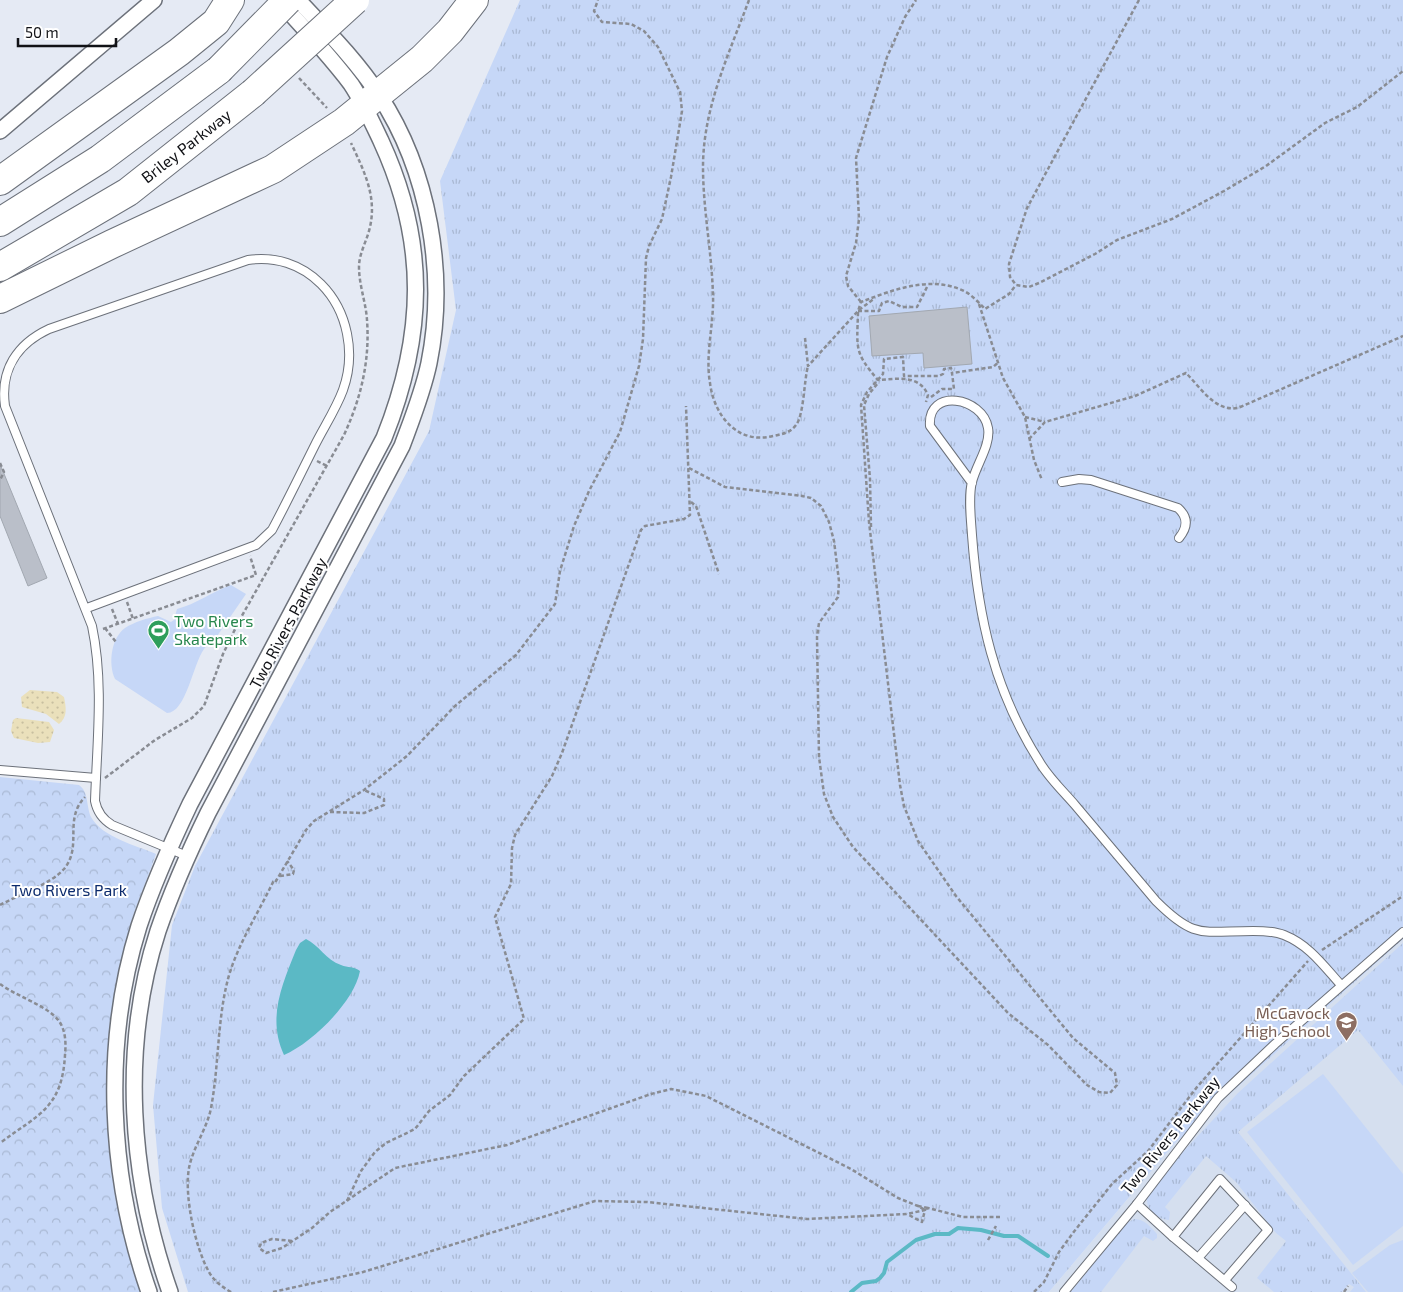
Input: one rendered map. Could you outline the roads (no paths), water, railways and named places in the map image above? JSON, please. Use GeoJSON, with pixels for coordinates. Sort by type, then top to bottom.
{"type":"FeatureCollection","features":[{"type":"Feature","properties":{"kind":"highway"},"geometry":{"type":"LineString","coordinates":[[0,182],[179,52],[216,22],[230,0]]}},
{"type":"Feature","properties":{"kind":"highway"},"geometry":{"type":"LineString","coordinates":[[0,222],[100,159],[219,70],[288,0]]}},
{"type":"Feature","properties":{"kind":"highway","name":"Briley Parkway"},"geometry":{"type":"LineString","coordinates":[[0,267],[128,192],[253,93],[355,0]]}},
{"type":"Feature","properties":{"kind":"highway"},"geometry":{"type":"LineString","coordinates":[[0,299],[128,236],[273,169],[344,122],[370,99],[422,59],[450,31],[474,0]]}},
{"type":"Feature","properties":{"kind":"street"},"geometry":{"type":"LineString","coordinates":[[0,131],[154,0]]}},
{"type":"Feature","properties":{"kind":"street","name":"Two Rivers Parkway"},"geometry":{"type":"LineString","coordinates":[[170,1292],[157,1255],[143,1191],[136,1126],[136,1062],[143,997],[158,933],[187,856],[402,446],[418,405],[429,363],[435,302],[431,232],[408,148],[370,99],[278,0]]}},
{"type":"Feature","properties":{"kind":"street","name":"Two Rivers Parkway"},"geometry":{"type":"LineString","coordinates":[[149,1292],[138,1260],[123,1194],[116,1128],[116,1060],[124,994],[139,928],[169,848],[384,438],[410,359],[415,318],[416,277],[411,236],[402,195],[370,99],[335,40],[298,0]]}},
{"type":"Feature","properties":{"kind":"lane"},"geometry":{"type":"LineString","coordinates":[[87,608],[248,548],[263,541],[272,530],[338,401],[348,366],[349,349],[343,317],[331,295],[317,280],[302,269],[284,262],[266,259],[248,260],[49,329],[27,343],[10,363],[2,387],[5,406],[79,596],[87,608],[93,632],[99,692],[96,804],[106,821],[187,856]]}},
{"type":"Feature","properties":{"kind":"lane"},"geometry":{"type":"LineString","coordinates":[[972,483],[930,426],[930,417],[936,408],[949,400],[961,401],[975,408],[988,425],[988,436],[972,483],[971,524],[976,585],[984,630],[1009,706],[1039,763],[1156,901],[1175,920],[1192,930],[1214,933],[1268,931],[1282,934],[1304,945],[1341,986]]}},
{"type":"Feature","properties":{"kind":"lane"},"geometry":{"type":"LineString","coordinates":[[1062,482],[1079,479],[1091,480],[1178,508],[1187,520],[1184,532],[1179,538]]}},
{"type":"Feature","properties":{"kind":"lane"},"geometry":{"type":"LineString","coordinates":[[0,770],[96,778]]}},
{"type":"Feature","properties":{"kind":"lane","name":"Two Rivers Parkway"},"geometry":{"type":"LineString","coordinates":[[1064,1292],[1137,1204],[1218,1098],[1403,932]]}},
{"type":"Feature","properties":{"kind":"lane"},"geometry":{"type":"LineString","coordinates":[[1173,1237],[1220,1179],[1268,1230],[1225,1280]]}},
{"type":"Feature","properties":{"kind":"lane"},"geometry":{"type":"LineString","coordinates":[[1137,1204],[1232,1287]]}},
{"type":"Feature","properties":{"kind":"lane"},"geometry":{"type":"LineString","coordinates":[[1198,1258],[1244,1205]]}},
{"type":"Feature","properties":{"kind":"waterway"},"geometry":{"type":"LineString","coordinates":[[851,1292],[862,1283],[876,1281],[880,1278],[884,1273],[887,1262],[916,1240],[935,1234],[949,1234],[958,1228],[981,1230],[1004,1236],[1018,1236],[1048,1256]]}},
{"type":"Feature","properties":{"kind":"place","name":"Two Rivers Skatepark"},"geometry":{"type":"Point","coordinates":[158,649]}},
{"type":"Feature","properties":{"kind":"place","name":"McGavock High School"},"geometry":{"type":"Point","coordinates":[1346,1041]}},
{"type":"Feature","properties":{"kind":"park label","name":"Two Rivers Park"},"geometry":{"type":"Point","coordinates":[69,890]}}]}
